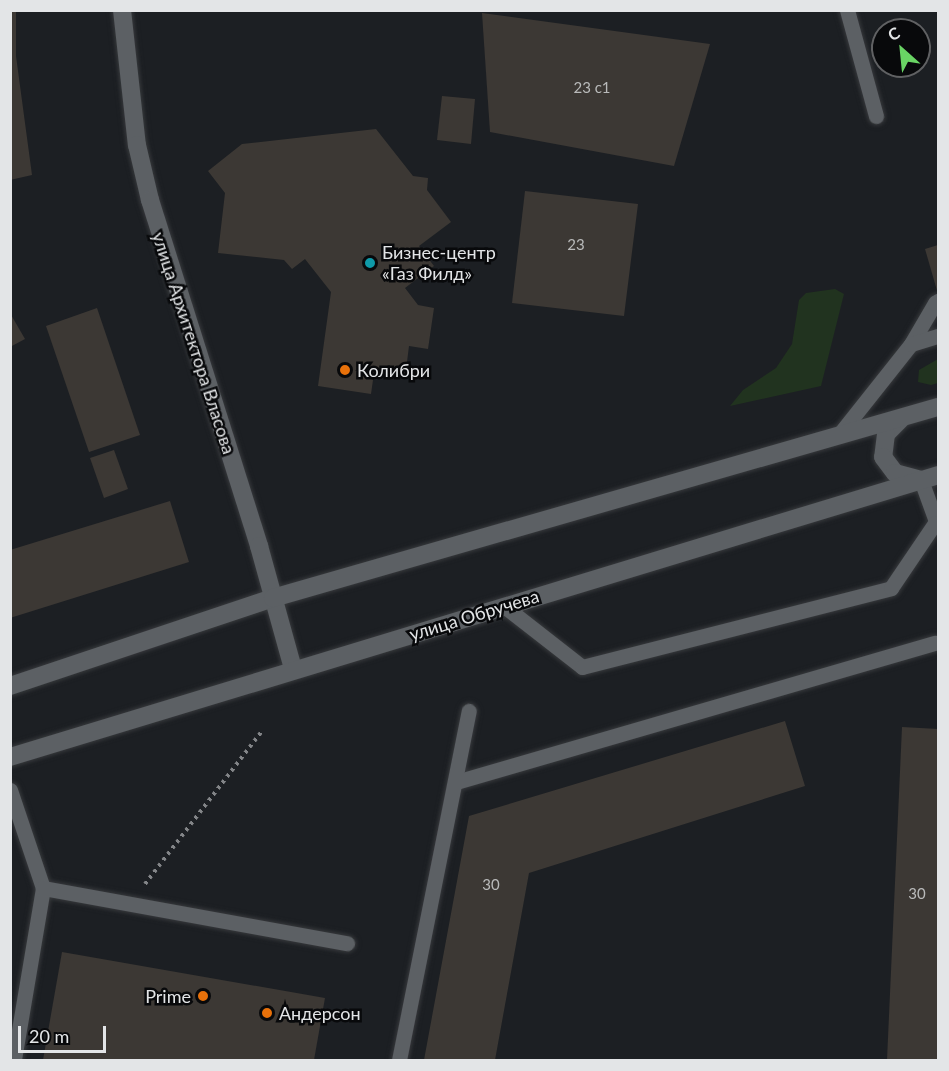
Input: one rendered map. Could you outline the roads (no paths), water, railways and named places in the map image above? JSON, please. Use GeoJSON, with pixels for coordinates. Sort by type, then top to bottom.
{"type":"FeatureCollection","features":[{"type":"Feature","properties":{"kind":"main road","name":"улица Архитектора Власова"},"geometry":{"type":"LineString","coordinates":[[122,10],[137,145],[150,200],[293,669]]}},
{"type":"Feature","properties":{"kind":"main road"},"geometry":{"type":"LineString","coordinates":[[10,686],[273,598],[939,407]]}},
{"type":"Feature","properties":{"kind":"main road"},"geometry":{"type":"LineString","coordinates":[[901,418],[886,434],[883,457],[895,473],[930,478]]}},
{"type":"Feature","properties":{"kind":"main road","name":"улица Обручева"},"geometry":{"type":"LineString","coordinates":[[10,756],[930,478]]}},
{"type":"Feature","properties":{"kind":"lane"},"geometry":{"type":"LineString","coordinates":[[847,10],[876,116]]}},
{"type":"Feature","properties":{"kind":"lane"},"geometry":{"type":"LineString","coordinates":[[838,436],[911,344],[935,303],[939,301]]}},
{"type":"Feature","properties":{"kind":"lane"},"geometry":{"type":"LineString","coordinates":[[911,344],[939,336]]}},
{"type":"Feature","properties":{"kind":"lane"},"geometry":{"type":"LineString","coordinates":[[504,606],[582,667],[891,588],[937,525],[930,478]]}},
{"type":"Feature","properties":{"kind":"lane"},"geometry":{"type":"LineString","coordinates":[[456,782],[937,644]]}},
{"type":"Feature","properties":{"kind":"lane"},"geometry":{"type":"LineString","coordinates":[[399,1060],[469,711]]}},
{"type":"Feature","properties":{"kind":"lane"},"geometry":{"type":"LineString","coordinates":[[10,790],[43,888],[14,1060]]}},
{"type":"Feature","properties":{"kind":"lane"},"geometry":{"type":"LineString","coordinates":[[43,888],[132,902],[347,943]]}},
{"type":"Feature","properties":{"kind":"place","name":"Бизнес-центр «Газ Филд»"},"geometry":{"type":"Point","coordinates":[370,263]}},
{"type":"Feature","properties":{"kind":"place","name":"Колибри"},"geometry":{"type":"Point","coordinates":[345,370]}},
{"type":"Feature","properties":{"kind":"place","name":"Prime"},"geometry":{"type":"Point","coordinates":[203,996]}},
{"type":"Feature","properties":{"kind":"place","name":"Андерсон"},"geometry":{"type":"Point","coordinates":[267,1013]}}]}
